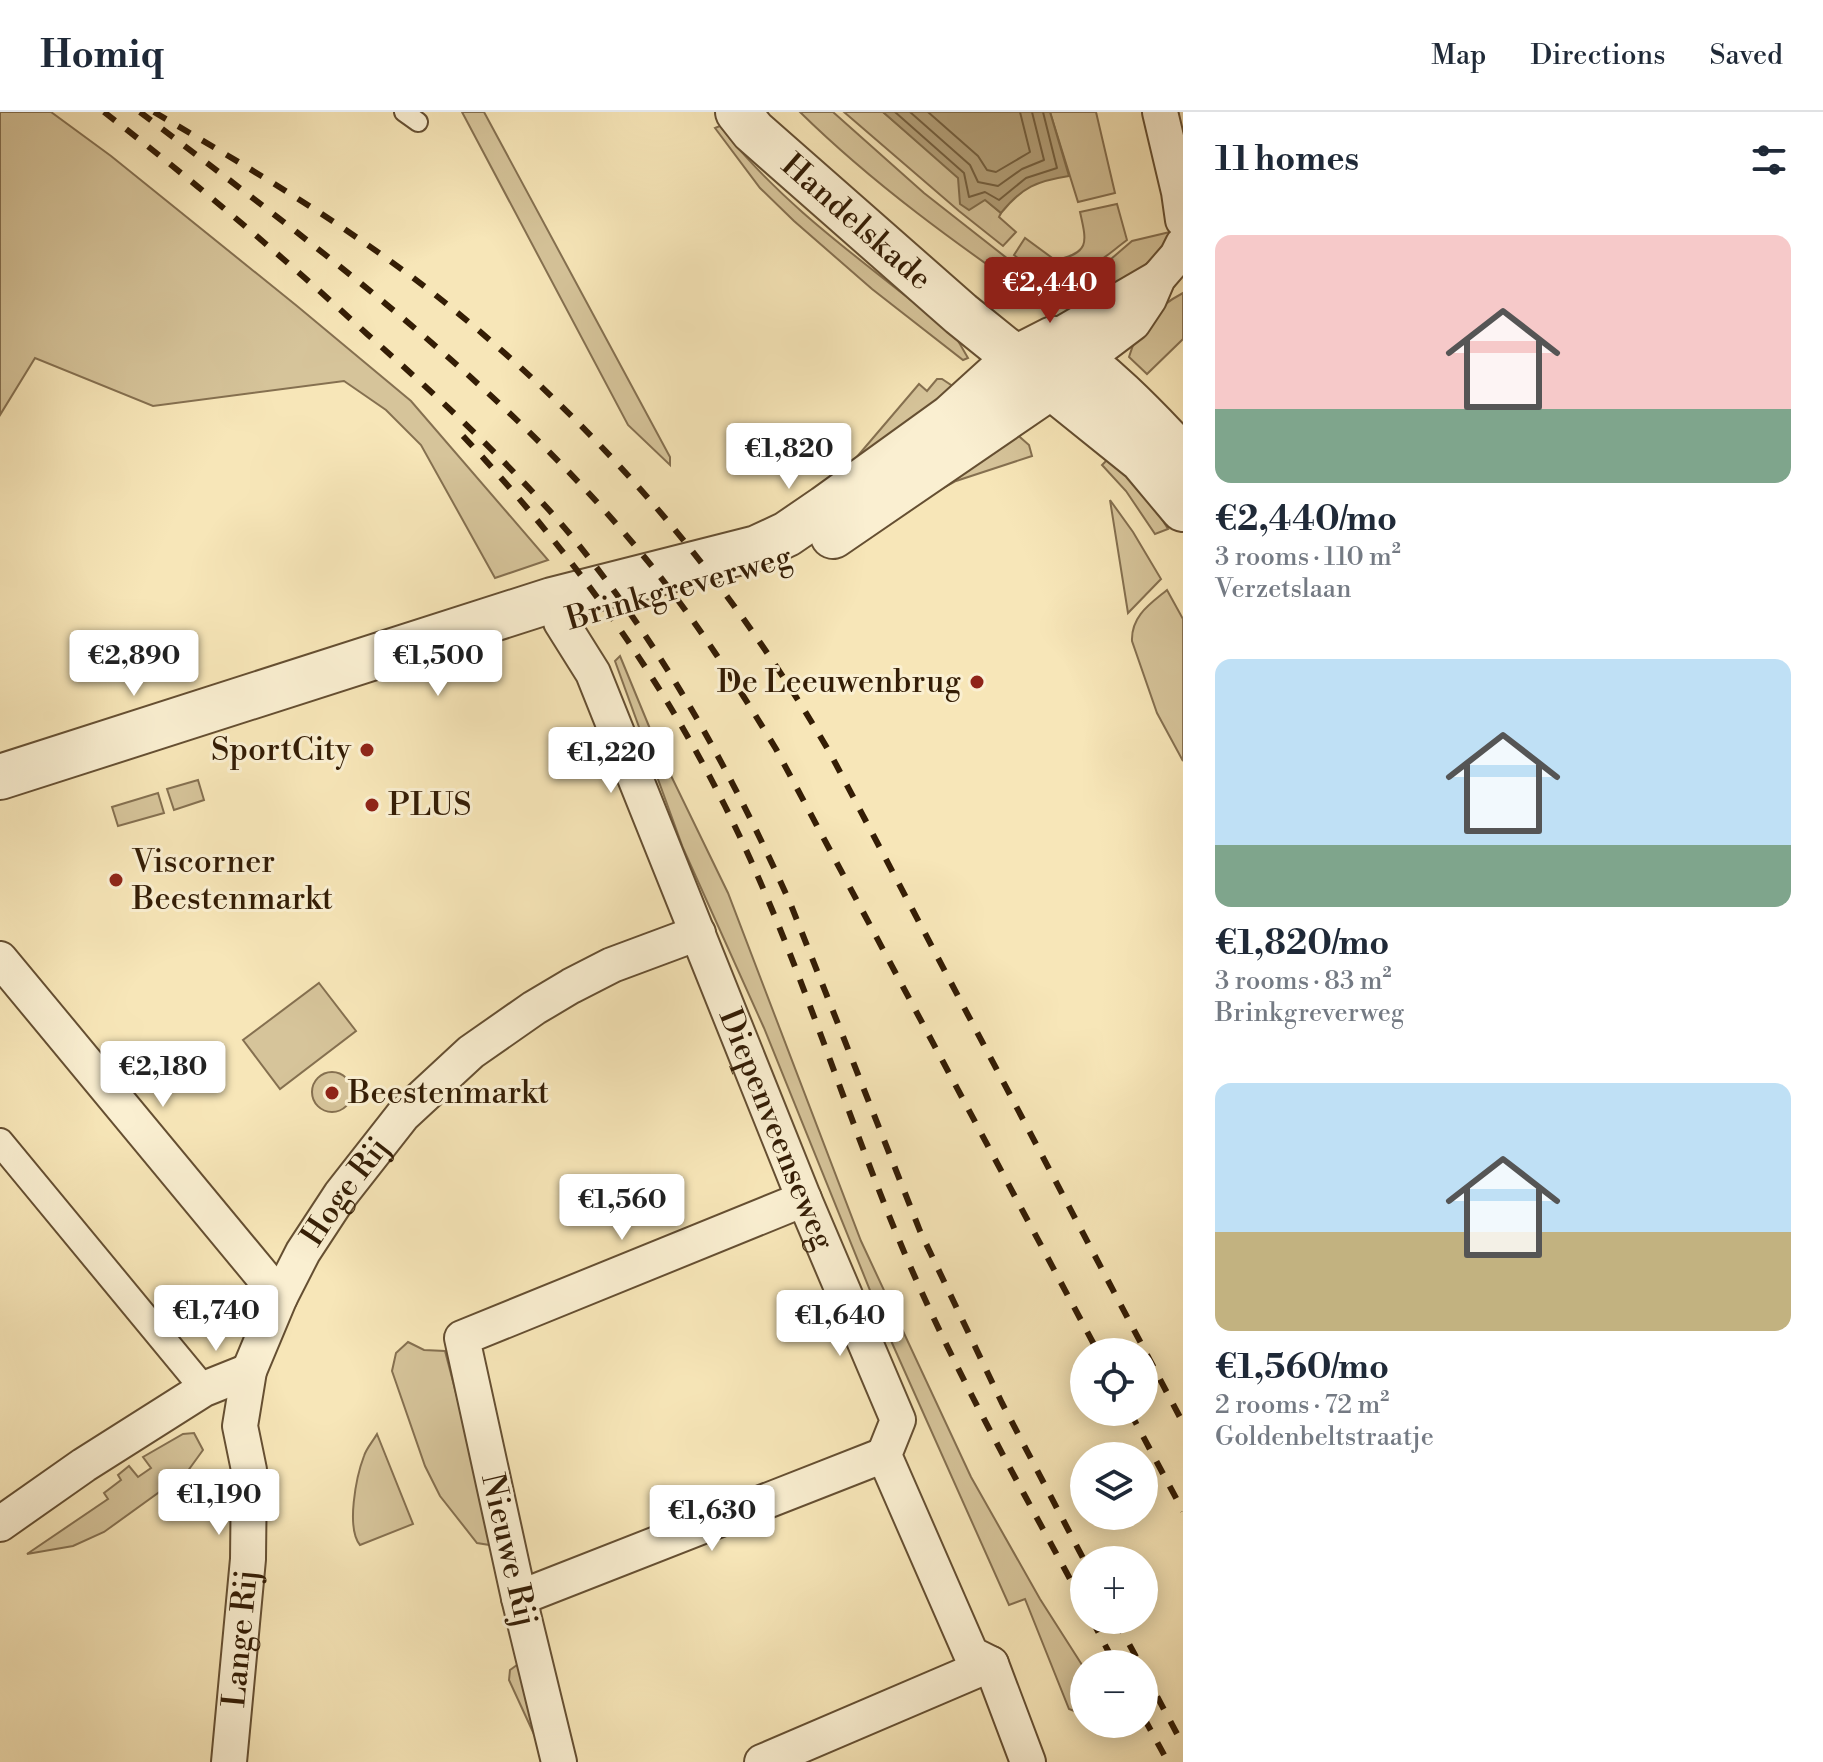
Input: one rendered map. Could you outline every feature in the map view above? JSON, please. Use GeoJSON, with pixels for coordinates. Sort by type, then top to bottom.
{"type":"FeatureCollection","features":[{"type":"Feature","properties":{"kind":"street","name":"Handelskade"},"geometry":{"type":"LineString","coordinates":[[738,112],[753,131],[961,314],[1051,361]]}},
{"type":"Feature","properties":{"kind":"street"},"geometry":{"type":"LineString","coordinates":[[1160,112],[1183,220]]}},
{"type":"Feature","properties":{"kind":"street"},"geometry":{"type":"LineString","coordinates":[[1051,361],[1133,323],[1175,260]]}},
{"type":"Feature","properties":{"kind":"street"},"geometry":{"type":"LineString","coordinates":[[1051,361],[1134,404],[1183,457]]}},
{"type":"Feature","properties":{"kind":"street"},"geometry":{"type":"LineString","coordinates":[[1051,361],[1183,509]]}},
{"type":"Feature","properties":{"kind":"street","name":"Brinkgreverweg"},"geometry":{"type":"LineString","coordinates":[[0,798],[775,566],[825,542],[1051,361]]}},
{"type":"Feature","properties":{"kind":"street","name":"Brinkgreverweg"},"geometry":{"type":"LineString","coordinates":[[0,777],[552,600],[757,548],[787,534],[951,417],[1051,361]]}},
{"type":"Feature","properties":{"kind":"street","name":"Diepenveenseweg"},"geometry":{"type":"LineString","coordinates":[[566,629],[593,673],[804,1199],[898,1420],[884,1455]]}},
{"type":"Feature","properties":{"kind":"street","name":"Hoge Rij"},"geometry":{"type":"LineString","coordinates":[[249,1371],[303,1252],[349,1183],[403,1115],[471,1052],[534,1008],[612,965],[698,933]]}},
{"type":"Feature","properties":{"kind":"street"},"geometry":{"type":"LineString","coordinates":[[0,959],[280,1297]]}},
{"type":"Feature","properties":{"kind":"street"},"geometry":{"type":"LineString","coordinates":[[0,1142],[204,1389]]}},
{"type":"Feature","properties":{"kind":"street","name":"Nieuwe Rij"},"geometry":{"type":"LineString","coordinates":[[559,1762],[519,1598],[462,1338],[804,1199]]}},
{"type":"Feature","properties":{"kind":"street"},"geometry":{"type":"LineString","coordinates":[[0,1524],[84,1465],[204,1389],[249,1371]]}},
{"type":"Feature","properties":{"kind":"street","name":"Lange Rij"},"geometry":{"type":"LineString","coordinates":[[229,1762],[248,1559],[249,1470],[240,1426],[249,1371]]}},
{"type":"Feature","properties":{"kind":"street"},"geometry":{"type":"LineString","coordinates":[[519,1598],[884,1455],[971,1654],[991,1664],[1028,1762]]}},
{"type":"Feature","properties":{"kind":"street"},"geometry":{"type":"LineString","coordinates":[[762,1762],[991,1664]]}},
{"type":"Feature","properties":{"kind":"shaded area"},"geometry":{"type":"Polygon","coordinates":[[[0,112],[51,112],[111,156],[297,306],[411,401],[548,560],[495,578],[421,445],[386,410],[344,381],[153,406],[35,358],[0,415],[0,112]]]}},
{"type":"Feature","properties":{"kind":"shaded area"},"geometry":{"type":"Polygon","coordinates":[[[462,112],[484,112],[670,457],[670,465],[628,425],[462,112]]]}},
{"type":"Feature","properties":{"kind":"shaded area"},"geometry":{"type":"Polygon","coordinates":[[[800,112],[833,112],[924,193],[1036,281],[1064,284],[1090,277],[1132,241],[1170,232],[1163,249],[1146,265],[1078,309],[1042,303],[887,189],[800,112]]]}},
{"type":"Feature","properties":{"kind":"shaded area"},"geometry":{"type":"Polygon","coordinates":[[[844,112],[883,112],[1001,213],[999,217],[1016,232],[1003,246],[844,112]]]}},
{"type":"Feature","properties":{"kind":"shaded area"},"geometry":{"type":"Polygon","coordinates":[[[1050,112],[1096,112],[1115,193],[1078,202],[1050,112]]]}},
{"type":"Feature","properties":{"kind":"shaded area"},"geometry":{"type":"Polygon","coordinates":[[[720,126],[797,208],[945,327],[957,339],[968,358],[963,360],[872,289],[794,221],[760,188],[715,128],[720,126]]]}},
{"type":"Feature","properties":{"kind":"shaded area"},"geometry":{"type":"Polygon","coordinates":[[[1117,204],[1127,240],[1087,269],[1065,277],[1040,275],[1014,255],[1025,238],[1055,260],[1075,254],[1084,239],[1080,212],[1117,204]]]}},
{"type":"Feature","properties":{"kind":"shaded area"},"geometry":{"type":"Polygon","coordinates":[[[1183,293],[1183,339],[1147,374],[1129,357],[1137,337],[1149,319],[1183,293]]]}},
{"type":"Feature","properties":{"kind":"shaded area"},"geometry":{"type":"Polygon","coordinates":[[[937,379],[963,393],[844,472],[919,384],[927,391],[937,379]]]}},
{"type":"Feature","properties":{"kind":"shaded area"},"geometry":{"type":"Polygon","coordinates":[[[1013,431],[1029,445],[1032,456],[956,481],[931,495],[1013,431]]]}},
{"type":"Feature","properties":{"kind":"shaded area"},"geometry":{"type":"Polygon","coordinates":[[[1116,451],[1127,461],[1168,529],[1155,534],[1126,491],[1102,465],[1116,451]]]}},
{"type":"Feature","properties":{"kind":"shaded area"},"geometry":{"type":"Polygon","coordinates":[[[1110,500],[1161,579],[1128,613],[1110,500]]]}},
{"type":"Feature","properties":{"kind":"shaded area"},"geometry":{"type":"Polygon","coordinates":[[[1167,590],[1183,619],[1183,761],[1157,713],[1132,641],[1138,618],[1167,590]]]}},
{"type":"Feature","properties":{"kind":"shaded area"},"geometry":{"type":"Polygon","coordinates":[[[620,656],[660,753],[728,893],[861,1241],[971,1477],[1073,1650],[1070,1650],[1070,1709],[1025,1599],[1009,1605],[884,1325],[764,1028],[683,848],[615,661],[620,656]]]}},
{"type":"Feature","properties":{"kind":"shaded area"},"geometry":{"type":"Polygon","coordinates":[[[198,780],[204,800],[174,810],[167,789],[198,780]]]}},
{"type":"Feature","properties":{"kind":"shaded area"},"geometry":{"type":"Polygon","coordinates":[[[158,793],[164,813],[118,826],[112,807],[158,793]]]}},
{"type":"Feature","properties":{"kind":"shaded area"},"geometry":{"type":"Polygon","coordinates":[[[319,983],[356,1031],[280,1089],[243,1040],[319,983]]]}},
{"type":"Feature","properties":{"kind":"shaded area"},"geometry":{"type":"Polygon","coordinates":[[[332,1072],[346,1078],[352,1092],[346,1106],[332,1112],[318,1106],[312,1092],[318,1078],[332,1072]]]}},
{"type":"Feature","properties":{"kind":"shaded area"},"geometry":{"type":"Polygon","coordinates":[[[408,1342],[424,1350],[445,1351],[496,1546],[477,1543],[440,1496],[425,1466],[392,1371],[396,1353],[408,1342]]]}},
{"type":"Feature","properties":{"kind":"shaded area"},"geometry":{"type":"Polygon","coordinates":[[[194,1433],[203,1450],[187,1472],[104,1532],[73,1546],[27,1554],[108,1499],[104,1493],[121,1480],[118,1475],[129,1466],[138,1477],[151,1468],[143,1457],[183,1434],[194,1433]]]}},
{"type":"Feature","properties":{"kind":"shaded area"},"geometry":{"type":"Polygon","coordinates":[[[377,1434],[413,1524],[360,1545],[353,1515],[356,1489],[365,1453],[377,1434]]]}},
{"type":"Feature","properties":{"kind":"shaded area"},"geometry":{"type":"Polygon","coordinates":[[[523,1665],[544,1756],[509,1680],[510,1670],[523,1665]]]}},
{"type":"Feature","properties":{"kind":"water"},"geometry":{"type":"Polygon","coordinates":[[[883,112],[1050,112],[1069,176],[1031,187],[1001,213],[985,200],[969,210],[960,204],[958,178],[883,112]]]}},
{"type":"Feature","properties":{"kind":"railway"},"geometry":{"type":"LineString","coordinates":[[104,112],[270,248],[472,430],[569,533],[635,620],[693,712],[768,856],[791,905],[920,1231],[1002,1403],[1077,1546]]}},
{"type":"Feature","properties":{"kind":"railway"},"geometry":{"type":"LineString","coordinates":[[140,112],[340,267],[471,377],[592,496],[664,582],[714,652],[776,749],[1091,1338]]}},
{"type":"Feature","properties":{"kind":"railway"},"geometry":{"type":"LineString","coordinates":[[154,112],[338,225],[443,301],[556,400],[658,509],[705,567],[791,689],[830,753],[1183,1423]]}},
{"type":"Feature","properties":{"kind":"railway"},"geometry":{"type":"LineString","coordinates":[[463,436],[539,522],[608,612],[670,706],[698,755],[774,914],[922,1293],[989,1428],[1070,1579]]}},
{"type":"Feature","properties":{"kind":"railway"},"geometry":{"type":"LineString","coordinates":[[1137,1426],[1183,1511]]}},
{"type":"Feature","properties":{"kind":"railway"},"geometry":{"type":"LineString","coordinates":[[1099,1634],[1108,1650]]}},
{"type":"Feature","properties":{"kind":"railway"},"geometry":{"type":"LineString","coordinates":[[1124,1634],[1132,1650]]}},
{"type":"Feature","properties":{"kind":"railway"},"geometry":{"type":"LineString","coordinates":[[1158,1698],[1183,1745]]}},
{"type":"Feature","properties":{"kind":"railway"},"geometry":{"type":"LineString","coordinates":[[1155,1738],[1168,1762]]}},
{"type":"Feature","properties":{"kind":"place","name":"De Leeuwenbrug"},"geometry":{"type":"Point","coordinates":[977,682]}},
{"type":"Feature","properties":{"kind":"place","name":"SportCity"},"geometry":{"type":"Point","coordinates":[367,750]}},
{"type":"Feature","properties":{"kind":"place","name":"PLUS"},"geometry":{"type":"Point","coordinates":[372,805]}},
{"type":"Feature","properties":{"kind":"place","name":"Viscorner Beestenmarkt"},"geometry":{"type":"Point","coordinates":[116,880]}},
{"type":"Feature","properties":{"kind":"place","name":"Beestenmarkt"},"geometry":{"type":"Point","coordinates":[332,1093]}}]}
